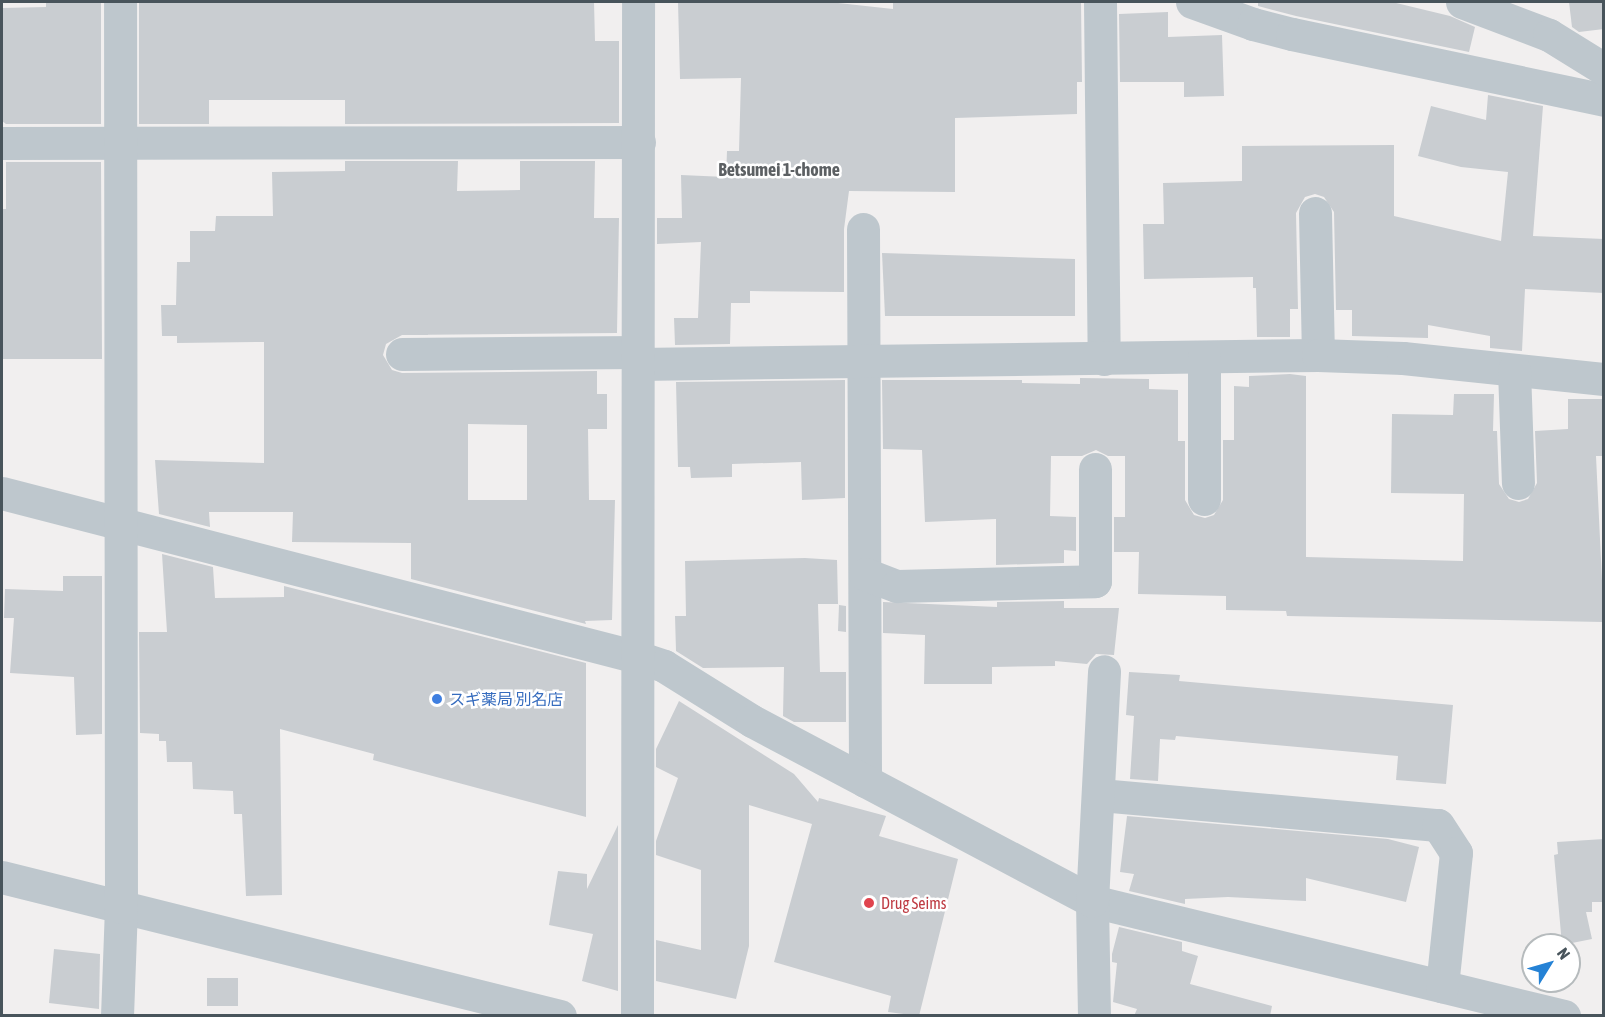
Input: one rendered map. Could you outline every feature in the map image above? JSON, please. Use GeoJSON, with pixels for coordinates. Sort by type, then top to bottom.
{"type":"FeatureCollection","features":[{"type":"Feature","properties":{"kind":"street"},"geometry":{"type":"LineString","coordinates":[[117,1016],[121,907],[118,523],[120,2]]}},
{"type":"Feature","properties":{"kind":"street"},"geometry":{"type":"LineString","coordinates":[[637,1016],[638,2]]}},
{"type":"Feature","properties":{"kind":"street"},"geometry":{"type":"LineString","coordinates":[[1100,2],[1104,359]]}},
{"type":"Feature","properties":{"kind":"street"},"geometry":{"type":"LineString","coordinates":[[1192,2],[1292,34],[1604,100]]}},
{"type":"Feature","properties":{"kind":"street"},"geometry":{"type":"LineString","coordinates":[[1462,2],[1549,35],[1604,69]]}},
{"type":"Feature","properties":{"kind":"street"},"geometry":{"type":"LineString","coordinates":[[2,142],[120,144],[639,142]]}},
{"type":"Feature","properties":{"kind":"street"},"geometry":{"type":"LineString","coordinates":[[1315,213],[1318,355]]}},
{"type":"Feature","properties":{"kind":"street"},"geometry":{"type":"LineString","coordinates":[[863,230],[865,781]]}},
{"type":"Feature","properties":{"kind":"street"},"geometry":{"type":"LineString","coordinates":[[402,354],[865,362],[1318,355],[1403,358],[1604,379]]}},
{"type":"Feature","properties":{"kind":"street"},"geometry":{"type":"LineString","coordinates":[[1204,357],[1204,499]]}},
{"type":"Feature","properties":{"kind":"street"},"geometry":{"type":"LineString","coordinates":[[1514,370],[1518,483]]}},
{"type":"Feature","properties":{"kind":"street"},"geometry":{"type":"LineString","coordinates":[[865,574],[897,586],[1095,581],[1095,469]]}},
{"type":"Feature","properties":{"kind":"street"},"geometry":{"type":"LineString","coordinates":[[2,493],[637,657],[664,666],[752,721],[1092,901],[1564,1016]]}},
{"type":"Feature","properties":{"kind":"street"},"geometry":{"type":"LineString","coordinates":[[1094,1016],[1092,901],[1100,795],[1104,671]]}},
{"type":"Feature","properties":{"kind":"street"},"geometry":{"type":"LineString","coordinates":[[1100,795],[1438,825],[1456,853],[1442,986]]}},
{"type":"Feature","properties":{"kind":"street"},"geometry":{"type":"LineString","coordinates":[[2,877],[560,1016]]}},
{"type":"Feature","properties":{"kind":"building"},"geometry":{"type":"Polygon","coordinates":[[[46,2],[101,2],[101,124],[6,124],[2,121],[2,8],[46,7],[46,2]]]}},
{"type":"Feature","properties":{"kind":"building"},"geometry":{"type":"Polygon","coordinates":[[[139,2],[594,2],[595,41],[619,41],[619,123],[345,124],[345,100],[209,100],[209,124],[139,124],[139,2]]]}},
{"type":"Feature","properties":{"kind":"building"},"geometry":{"type":"Polygon","coordinates":[[[678,2],[829,2],[893,9],[893,2],[1081,2],[1082,82],[1077,82],[1077,114],[955,118],[955,192],[849,191],[844,229],[844,292],[750,291],[750,303],[731,303],[730,344],[675,345],[674,318],[698,318],[701,242],[657,244],[657,218],[682,218],[681,175],[726,177],[727,151],[739,151],[741,78],[680,79],[678,2]]]}},
{"type":"Feature","properties":{"kind":"building"},"geometry":{"type":"Polygon","coordinates":[[[1258,2],[1392,2],[1450,16],[1475,27],[1469,52],[1296,16],[1258,6],[1258,2]]]}},
{"type":"Feature","properties":{"kind":"building"},"geometry":{"type":"Polygon","coordinates":[[[1569,2],[1604,2],[1604,29],[1579,32],[1572,27],[1569,2]]]}},
{"type":"Feature","properties":{"kind":"building"},"geometry":{"type":"Polygon","coordinates":[[[1168,12],[1168,37],[1222,35],[1224,96],[1184,97],[1184,82],[1120,82],[1119,14],[1168,12]]]}},
{"type":"Feature","properties":{"kind":"building"},"geometry":{"type":"Polygon","coordinates":[[[1488,95],[1543,106],[1533,236],[1604,239],[1604,293],[1525,289],[1522,351],[1490,348],[1490,336],[1428,325],[1428,338],[1352,336],[1352,310],[1336,310],[1334,212],[1324,197],[1315,194],[1305,197],[1296,213],[1298,309],[1290,309],[1290,337],[1257,337],[1256,288],[1253,288],[1253,277],[1144,279],[1143,224],[1164,224],[1163,183],[1242,181],[1242,146],[1394,145],[1394,216],[1501,241],[1508,172],[1461,167],[1418,156],[1431,106],[1486,120],[1488,95]]]}},
{"type":"Feature","properties":{"kind":"building"},"geometry":{"type":"Polygon","coordinates":[[[345,161],[458,161],[457,191],[520,190],[520,161],[595,161],[594,218],[619,218],[617,333],[402,335],[386,344],[383,355],[392,370],[402,373],[597,371],[597,394],[607,394],[607,429],[588,429],[589,500],[615,500],[612,620],[585,621],[586,624],[411,579],[411,543],[292,542],[293,512],[209,512],[210,527],[159,514],[155,460],[264,463],[264,342],[177,343],[177,336],[162,336],[161,305],[176,305],[177,262],[190,262],[190,231],[215,231],[216,216],[273,216],[272,172],[345,171],[345,161]],[[468,424],[468,500],[527,500],[527,425],[468,424]]]}},
{"type":"Feature","properties":{"kind":"building"},"geometry":{"type":"Polygon","coordinates":[[[6,162],[101,162],[102,359],[2,359],[2,209],[6,209],[6,162]]]}},
{"type":"Feature","properties":{"kind":"building"},"geometry":{"type":"Polygon","coordinates":[[[882,253],[1075,259],[1075,316],[885,316],[882,253]]]}},
{"type":"Feature","properties":{"kind":"building"},"geometry":{"type":"Polygon","coordinates":[[[1290,374],[1306,376],[1306,557],[1463,561],[1464,494],[1391,493],[1392,414],[1453,415],[1454,394],[1494,394],[1493,431],[1497,431],[1499,484],[1509,499],[1519,502],[1528,499],[1537,483],[1535,431],[1568,429],[1568,399],[1604,399],[1604,456],[1596,456],[1604,622],[1287,616],[1286,611],[1226,610],[1226,596],[1138,594],[1139,552],[1114,552],[1114,517],[1125,517],[1125,456],[1108,456],[1096,450],[1082,456],[1051,456],[1050,516],[1076,517],[1076,551],[1064,550],[1064,563],[996,565],[996,519],[925,522],[922,450],[883,449],[882,380],[1022,380],[1022,383],[1080,384],[1080,378],[1149,379],[1149,389],[1178,390],[1178,441],[1185,441],[1185,500],[1194,515],[1205,518],[1214,515],[1223,500],[1223,440],[1234,440],[1234,386],[1249,387],[1249,376],[1290,374]]]}},
{"type":"Feature","properties":{"kind":"building"},"geometry":{"type":"Polygon","coordinates":[[[845,380],[845,498],[802,500],[801,462],[732,464],[732,477],[691,478],[690,467],[678,467],[676,382],[845,380]]]}},
{"type":"Feature","properties":{"kind":"building"},"geometry":{"type":"Polygon","coordinates":[[[162,554],[213,567],[215,598],[284,597],[284,586],[586,663],[586,817],[373,760],[374,754],[280,729],[282,895],[246,896],[242,814],[234,814],[233,791],[193,789],[192,762],[167,762],[166,741],[159,741],[159,734],[140,733],[139,632],[167,632],[162,554]]]}},
{"type":"Feature","properties":{"kind":"building"},"geometry":{"type":"Polygon","coordinates":[[[805,558],[837,560],[838,604],[818,604],[820,672],[846,672],[846,722],[794,722],[783,716],[784,667],[703,668],[676,651],[675,616],[686,616],[685,561],[805,558]]]}},
{"type":"Feature","properties":{"kind":"building"},"geometry":{"type":"Polygon","coordinates":[[[63,576],[102,576],[102,734],[76,735],[74,677],[10,673],[14,618],[4,618],[5,589],[63,591],[63,576]]]}},
{"type":"Feature","properties":{"kind":"building"},"geometry":{"type":"Polygon","coordinates":[[[1064,601],[1064,608],[1119,608],[1114,655],[1096,654],[1087,664],[1055,661],[1055,666],[992,667],[992,684],[924,684],[925,635],[883,633],[883,602],[997,607],[997,602],[1064,601]]]}},
{"type":"Feature","properties":{"kind":"building"},"geometry":{"type":"Polygon","coordinates":[[[839,605],[846,606],[846,632],[838,631],[839,605]]]}},
{"type":"Feature","properties":{"kind":"building"},"geometry":{"type":"Polygon","coordinates":[[[1129,672],[1180,675],[1179,681],[1453,705],[1446,784],[1396,780],[1398,756],[1176,736],[1175,740],[1160,739],[1158,781],[1130,779],[1134,716],[1126,715],[1129,672]]]}},
{"type":"Feature","properties":{"kind":"building"},"geometry":{"type":"Polygon","coordinates":[[[679,701],[794,774],[818,802],[819,798],[886,816],[879,836],[958,859],[919,1016],[888,1012],[891,996],[774,962],[812,824],[749,805],[749,946],[736,999],[656,981],[656,940],[701,950],[701,870],[656,855],[656,841],[678,778],[656,767],[656,749],[679,701]]]}},
{"type":"Feature","properties":{"kind":"building"},"geometry":{"type":"Polygon","coordinates":[[[1127,816],[1388,839],[1419,847],[1406,902],[1306,878],[1306,901],[1228,897],[1185,899],[1185,904],[1129,891],[1134,874],[1120,872],[1127,816]]]}},
{"type":"Feature","properties":{"kind":"building"},"geometry":{"type":"Polygon","coordinates":[[[618,825],[618,991],[582,981],[593,934],[549,925],[558,871],[587,874],[587,889],[618,825]]]}},
{"type":"Feature","properties":{"kind":"building"},"geometry":{"type":"Polygon","coordinates":[[[1604,839],[1604,902],[1592,902],[1592,912],[1586,912],[1592,939],[1581,941],[1581,933],[1561,933],[1554,855],[1558,854],[1557,842],[1604,839]]]}},
{"type":"Feature","properties":{"kind":"building"},"geometry":{"type":"Polygon","coordinates":[[[1119,927],[1182,942],[1182,951],[1198,956],[1190,984],[1272,1006],[1270,1016],[1134,1016],[1137,1009],[1113,1002],[1117,963],[1112,962],[1112,954],[1119,927]]]}},
{"type":"Feature","properties":{"kind":"building"},"geometry":{"type":"Polygon","coordinates":[[[54,949],[100,954],[99,1009],[49,1003],[54,949]]]}},
{"type":"Feature","properties":{"kind":"building"},"geometry":{"type":"Polygon","coordinates":[[[207,978],[238,978],[238,1006],[207,1006],[207,978]]]}},
{"type":"Feature","properties":{"kind":"place","name":"スギ薬局 別名店"},"geometry":{"type":"Point","coordinates":[437,699]}},
{"type":"Feature","properties":{"kind":"place","name":"Drug Seims"},"geometry":{"type":"Point","coordinates":[869,903]}},
{"type":"Feature","properties":{"kind":"district","name":"Betsumei 1-chome"},"geometry":{"type":"Point","coordinates":[779,170]}}]}
